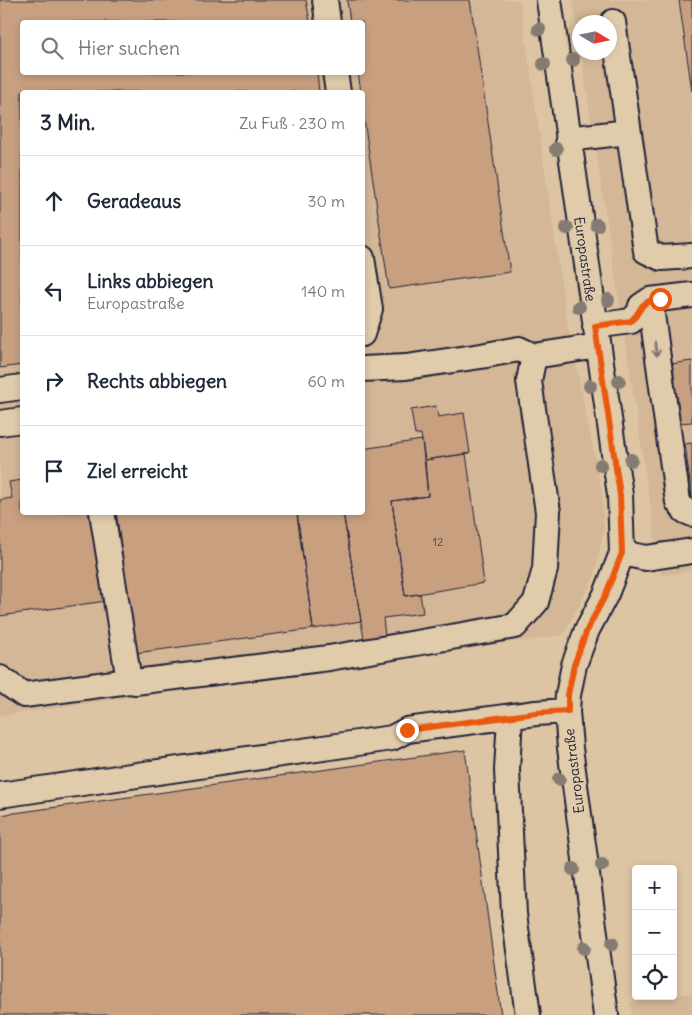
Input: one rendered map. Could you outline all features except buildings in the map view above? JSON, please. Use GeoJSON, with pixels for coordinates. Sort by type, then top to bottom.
{"type":"FeatureCollection","features":[{"type":"Feature","properties":{"kind":"street"},"geometry":{"type":"LineString","coordinates":[[325,0],[328,20]]}},
{"type":"Feature","properties":{"kind":"street","name":"Europastraße"},"geometry":{"type":"LineString","coordinates":[[549,0],[620,495],[622,553],[606,594],[587,630],[574,665],[568,695],[570,748],[606,1015]]}},
{"type":"Feature","properties":{"kind":"street"},"geometry":{"type":"LineString","coordinates":[[617,56],[646,251],[661,258],[692,256]]}},
{"type":"Feature","properties":{"kind":"street"},"geometry":{"type":"LineString","coordinates":[[336,75],[338,90]]}},
{"type":"Feature","properties":{"kind":"street"},"geometry":{"type":"LineString","coordinates":[[568,139],[628,132]]}},
{"type":"Feature","properties":{"kind":"street"},"geometry":{"type":"LineString","coordinates":[[365,277],[370,309],[365,325]]}},
{"type":"Feature","properties":{"kind":"street"},"geometry":{"type":"LineString","coordinates":[[365,370],[406,367],[519,349],[534,356],[596,336],[631,321],[639,313],[641,306],[650,300],[692,294]]}},
{"type":"Feature","properties":{"kind":"street"},"geometry":{"type":"LineString","coordinates":[[650,300],[678,502],[685,511],[692,514]]}},
{"type":"Feature","properties":{"kind":"street"},"geometry":{"type":"LineString","coordinates":[[0,678],[24,695],[329,658],[515,626],[536,602],[545,569],[548,512],[529,381],[534,356]]}},
{"type":"Feature","properties":{"kind":"street"},"geometry":{"type":"LineString","coordinates":[[0,390],[20,387]]}},
{"type":"Feature","properties":{"kind":"street"},"geometry":{"type":"LineString","coordinates":[[0,423],[20,420]]}},
{"type":"Feature","properties":{"kind":"street"},"geometry":{"type":"LineString","coordinates":[[102,515],[129,681]]}},
{"type":"Feature","properties":{"kind":"street"},"geometry":{"type":"LineString","coordinates":[[622,553],[646,558],[692,551]]}},
{"type":"Feature","properties":{"kind":"street"},"geometry":{"type":"LineString","coordinates":[[0,795],[392,738],[407,730],[510,716],[568,711]]}},
{"type":"Feature","properties":{"kind":"street"},"geometry":{"type":"LineString","coordinates":[[510,716],[507,770],[514,914],[528,1015]]}},
{"type":"Feature","properties":{"kind":"shaded area"},"geometry":{"type":"Polygon","coordinates":[[[0,0],[520,0],[567,322],[602,492],[604,529],[594,577],[563,635],[0,716],[0,403],[20,400],[20,515],[365,515],[365,90],[20,90],[20,399],[0,402],[0,0]]]}},
{"type":"Feature","properties":{"kind":"shaded area"},"geometry":{"type":"Polygon","coordinates":[[[573,0],[692,0],[692,571],[661,575],[582,60],[617,60],[617,15],[575,15],[573,0]]]}},
{"type":"Feature","properties":{"kind":"shaded area"},"geometry":{"type":"Polygon","coordinates":[[[692,993],[692,1015],[632,1015],[630,1002],[677,1000],[677,995],[692,993]]]}},
{"type":"Feature","properties":{"kind":"route"},"geometry":{"type":"LineString","coordinates":[[407,730],[536,713],[568,711],[568,695],[574,665],[587,630],[606,594],[622,553],[620,495],[595,326],[631,321],[639,313],[641,306],[650,300],[660,299]]}}]}
